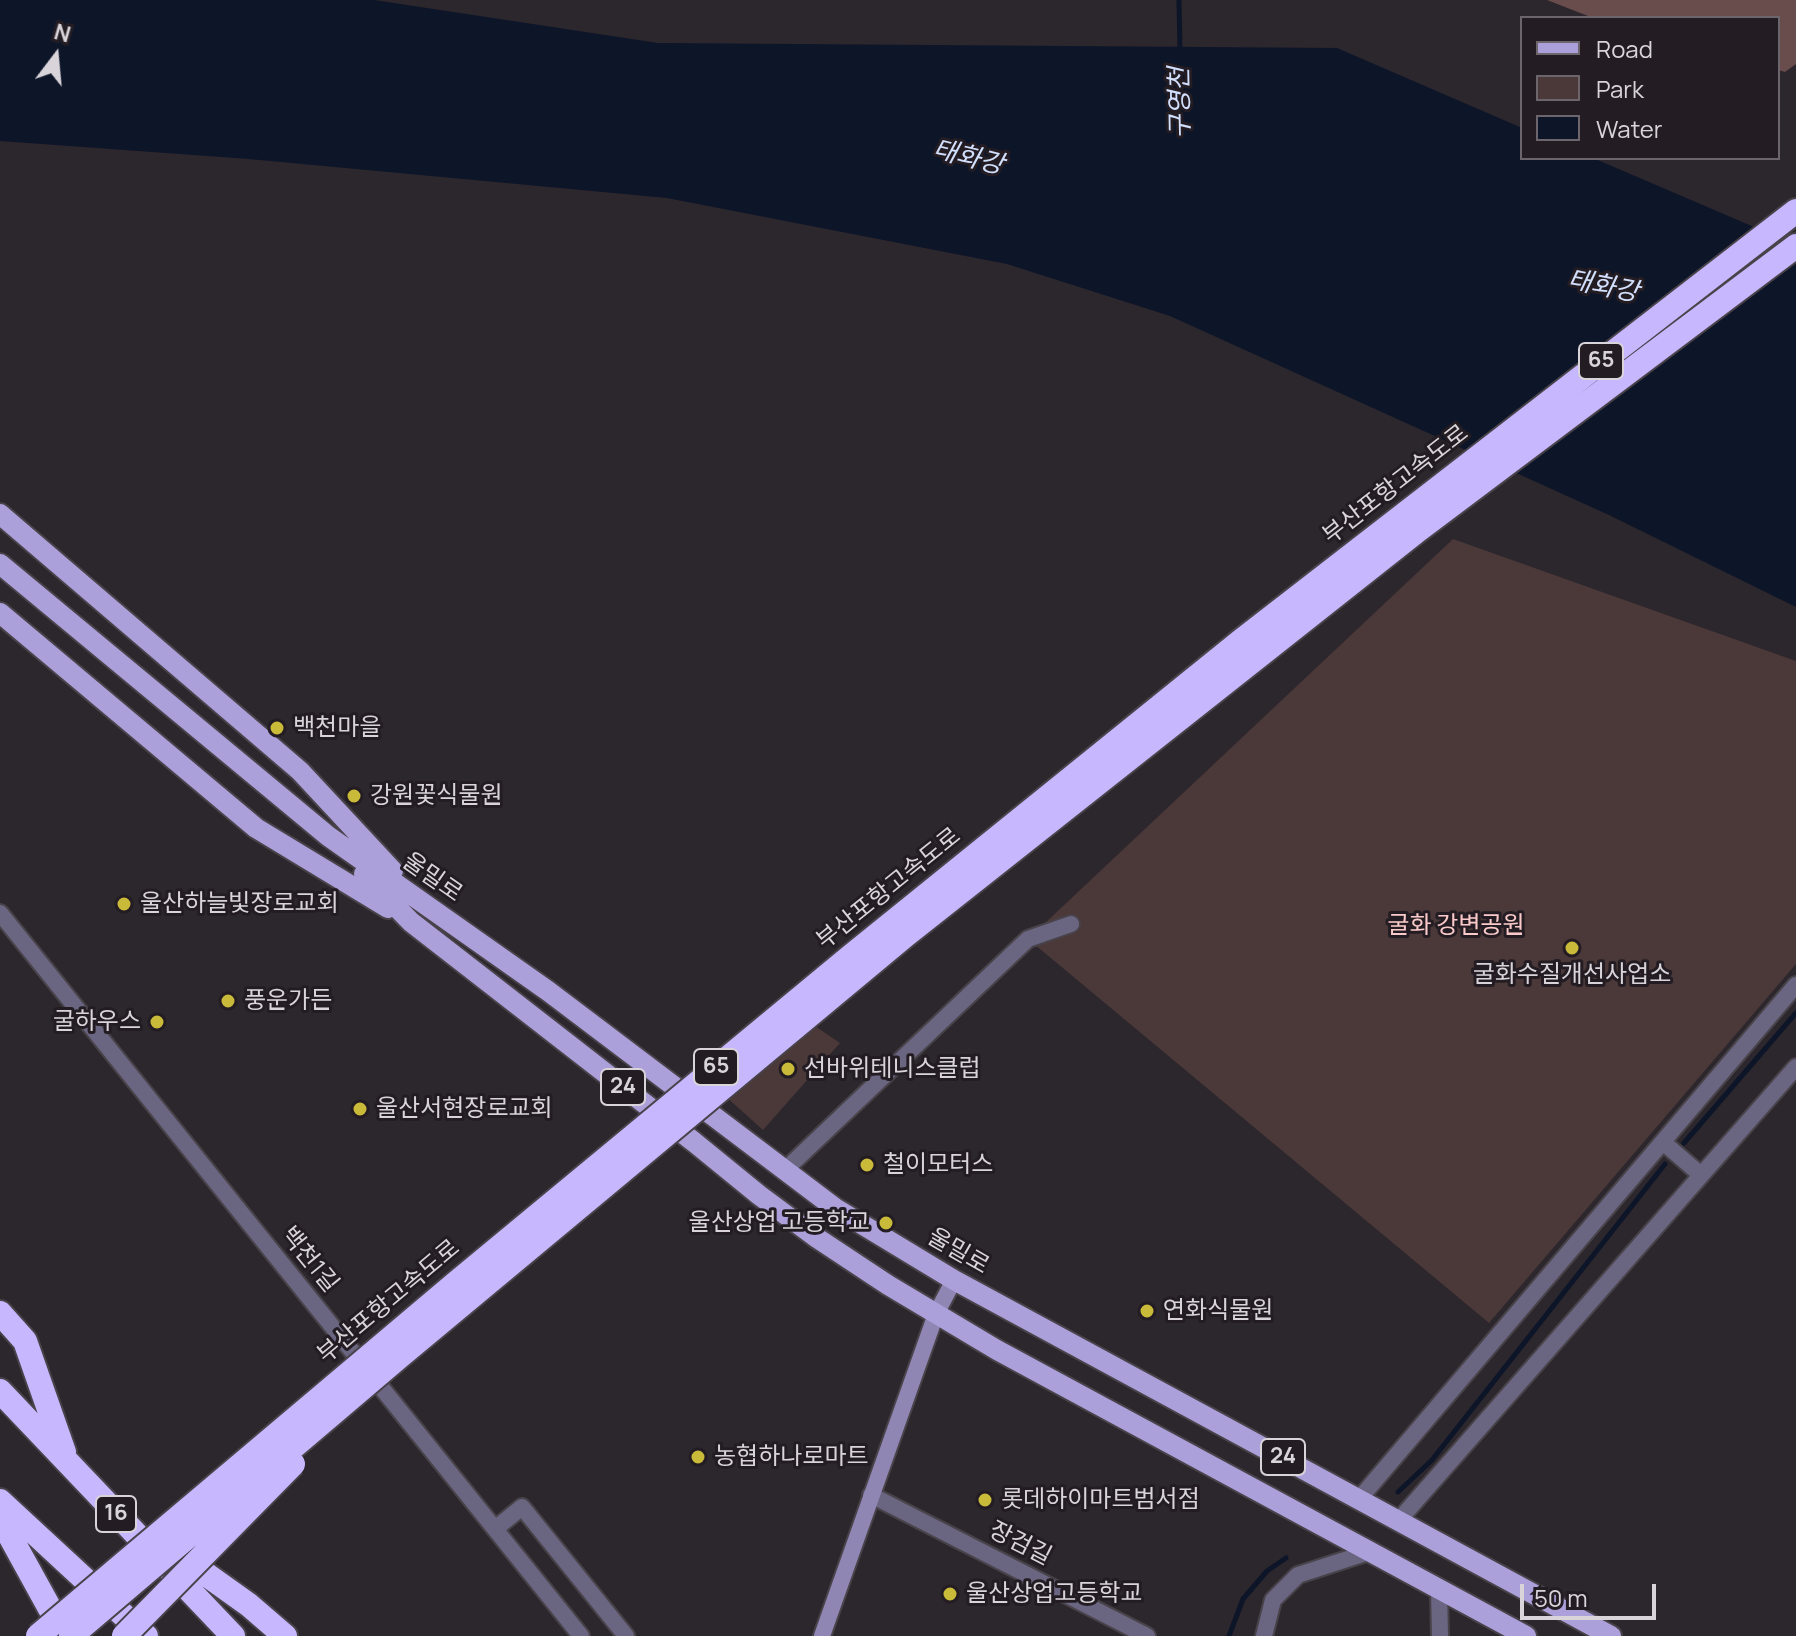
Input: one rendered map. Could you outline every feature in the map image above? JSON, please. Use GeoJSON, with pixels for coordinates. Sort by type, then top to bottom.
{"type":"FeatureCollection","features":[{"type":"Feature","properties":{"kind":"highway","name":"부산포항고속도로"},"geometry":{"type":"LineString","coordinates":[[38,1636],[444,1292],[851,956],[1242,640],[1796,211]]}},
{"type":"Feature","properties":{"kind":"highway","name":"부산포항고속도로"},"geometry":{"type":"LineString","coordinates":[[71,1636],[400,1356],[907,934],[1413,534],[1796,246]]}},
{"type":"Feature","properties":{"kind":"highway"},"geometry":{"type":"LineString","coordinates":[[0,1313],[25,1341],[67,1462]]}},
{"type":"Feature","properties":{"kind":"highway"},"geometry":{"type":"LineString","coordinates":[[124,1636],[400,1356]]}},
{"type":"Feature","properties":{"kind":"highway","name":"16"},"geometry":{"type":"LineString","coordinates":[[0,1391],[233,1636]]}},
{"type":"Feature","properties":{"kind":"highway"},"geometry":{"type":"LineString","coordinates":[[102,1499],[249,1605],[285,1636]]}},
{"type":"Feature","properties":{"kind":"highway"},"geometry":{"type":"LineString","coordinates":[[0,1501],[146,1636]]}},
{"type":"Feature","properties":{"kind":"highway"},"geometry":{"type":"LineString","coordinates":[[0,1518],[65,1636]]}},
{"type":"Feature","properties":{"kind":"main road"},"geometry":{"type":"LineString","coordinates":[[0,514],[300,771],[423,904]]}},
{"type":"Feature","properties":{"kind":"main road","name":"울밀로"},"geometry":{"type":"LineString","coordinates":[[0,564],[328,836],[548,991],[835,1208],[954,1280],[1611,1636]]}},
{"type":"Feature","properties":{"kind":"main road"},"geometry":{"type":"LineString","coordinates":[[0,613],[256,828],[411,922]]}},
{"type":"Feature","properties":{"kind":"main road","name":"울밀로"},"geometry":{"type":"LineString","coordinates":[[328,836],[411,922],[817,1238],[997,1350],[1526,1636]]}},
{"type":"Feature","properties":{"kind":"main road"},"geometry":{"type":"LineString","coordinates":[[822,1636],[936,1314],[954,1280]]}},
{"type":"Feature","properties":{"kind":"street","name":"백천1길"},"geometry":{"type":"LineString","coordinates":[[0,913],[581,1636]]}},
{"type":"Feature","properties":{"kind":"street"},"geometry":{"type":"LineString","coordinates":[[785,1170],[1028,939],[1071,924]]}},
{"type":"Feature","properties":{"kind":"street"},"geometry":{"type":"LineString","coordinates":[[1360,1498],[1796,985]]}},
{"type":"Feature","properties":{"kind":"street"},"geometry":{"type":"LineString","coordinates":[[1399,1520],[1796,1067]]}},
{"type":"Feature","properties":{"kind":"street"},"geometry":{"type":"LineString","coordinates":[[1664,1143],[1701,1175]]}},
{"type":"Feature","properties":{"kind":"street","name":"장검길"},"geometry":{"type":"LineString","coordinates":[[871,1495],[1147,1636]]}},
{"type":"Feature","properties":{"kind":"street"},"geometry":{"type":"LineString","coordinates":[[495,1529],[522,1507],[626,1636]]}},
{"type":"Feature","properties":{"kind":"street"},"geometry":{"type":"LineString","coordinates":[[1264,1636],[1273,1600],[1298,1575],[1369,1552]]}},
{"type":"Feature","properties":{"kind":"street"},"geometry":{"type":"LineString","coordinates":[[1439,1589],[1440,1636]]}},
{"type":"Feature","properties":{"kind":"green space","name":"굴화 강변공원"},"geometry":{"type":"Polygon","coordinates":[[[1453,539],[1796,661],[1796,964],[1489,1323],[1028,939],[1453,539]]]}},
{"type":"Feature","properties":{"kind":"green space","name":"선바위테니스클럽"},"geometry":{"type":"Polygon","coordinates":[[[815,1026],[840,1043],[763,1130],[724,1095],[815,1026]]]}},
{"type":"Feature","properties":{"kind":"shaded area"},"geometry":{"type":"Polygon","coordinates":[[[1547,0],[1796,0],[1796,64],[1785,72],[1780,71],[1780,16],[1588,16],[1547,0]]]}},
{"type":"Feature","properties":{"kind":"water","name":"태화강"},"geometry":{"type":"Polygon","coordinates":[[[0,0],[374,0],[658,43],[1337,48],[1520,127],[1520,160],[1598,160],[1796,245],[1796,607],[1609,515],[1170,316],[1007,264],[667,198],[249,159],[0,141],[0,0]]]}},
{"type":"Feature","properties":{"kind":"waterway","name":"구영천"},"geometry":{"type":"LineString","coordinates":[[1179,0],[1180,51]]}},
{"type":"Feature","properties":{"kind":"waterway"},"geometry":{"type":"LineString","coordinates":[[1684,1143],[1796,1013]]}},
{"type":"Feature","properties":{"kind":"waterway"},"geometry":{"type":"LineString","coordinates":[[1398,1492],[1432,1460],[1665,1164]]}},
{"type":"Feature","properties":{"kind":"waterway"},"geometry":{"type":"LineString","coordinates":[[1229,1636],[1243,1599],[1267,1571],[1286,1558]]}},
{"type":"Feature","properties":{"kind":"place","name":"백천마을"},"geometry":{"type":"Point","coordinates":[277,728]}},
{"type":"Feature","properties":{"kind":"place","name":"강원꽃식물원"},"geometry":{"type":"Point","coordinates":[354,796]}},
{"type":"Feature","properties":{"kind":"place","name":"울산하늘빛장로교회"},"geometry":{"type":"Point","coordinates":[124,904]}},
{"type":"Feature","properties":{"kind":"place","name":"굴화수질개선사업소"},"geometry":{"type":"Point","coordinates":[1572,948]}},
{"type":"Feature","properties":{"kind":"place","name":"풍운가든"},"geometry":{"type":"Point","coordinates":[228,1001]}},
{"type":"Feature","properties":{"kind":"place","name":"굴하우스"},"geometry":{"type":"Point","coordinates":[157,1022]}},
{"type":"Feature","properties":{"kind":"place","name":"선바위테니스클럽"},"geometry":{"type":"Point","coordinates":[788,1069]}},
{"type":"Feature","properties":{"kind":"place","name":"울산서현장로교회"},"geometry":{"type":"Point","coordinates":[360,1109]}},
{"type":"Feature","properties":{"kind":"place","name":"철이모터스"},"geometry":{"type":"Point","coordinates":[867,1165]}},
{"type":"Feature","properties":{"kind":"place","name":"울산상업 고등학교"},"geometry":{"type":"Point","coordinates":[886,1223]}},
{"type":"Feature","properties":{"kind":"place","name":"연화식물원"},"geometry":{"type":"Point","coordinates":[1147,1311]}},
{"type":"Feature","properties":{"kind":"place","name":"농협하나로마트"},"geometry":{"type":"Point","coordinates":[698,1457]}},
{"type":"Feature","properties":{"kind":"place","name":"롯데하이마트범서점"},"geometry":{"type":"Point","coordinates":[985,1500]}},
{"type":"Feature","properties":{"kind":"place","name":"울산상업고등학교"},"geometry":{"type":"Point","coordinates":[950,1594]}}]}
